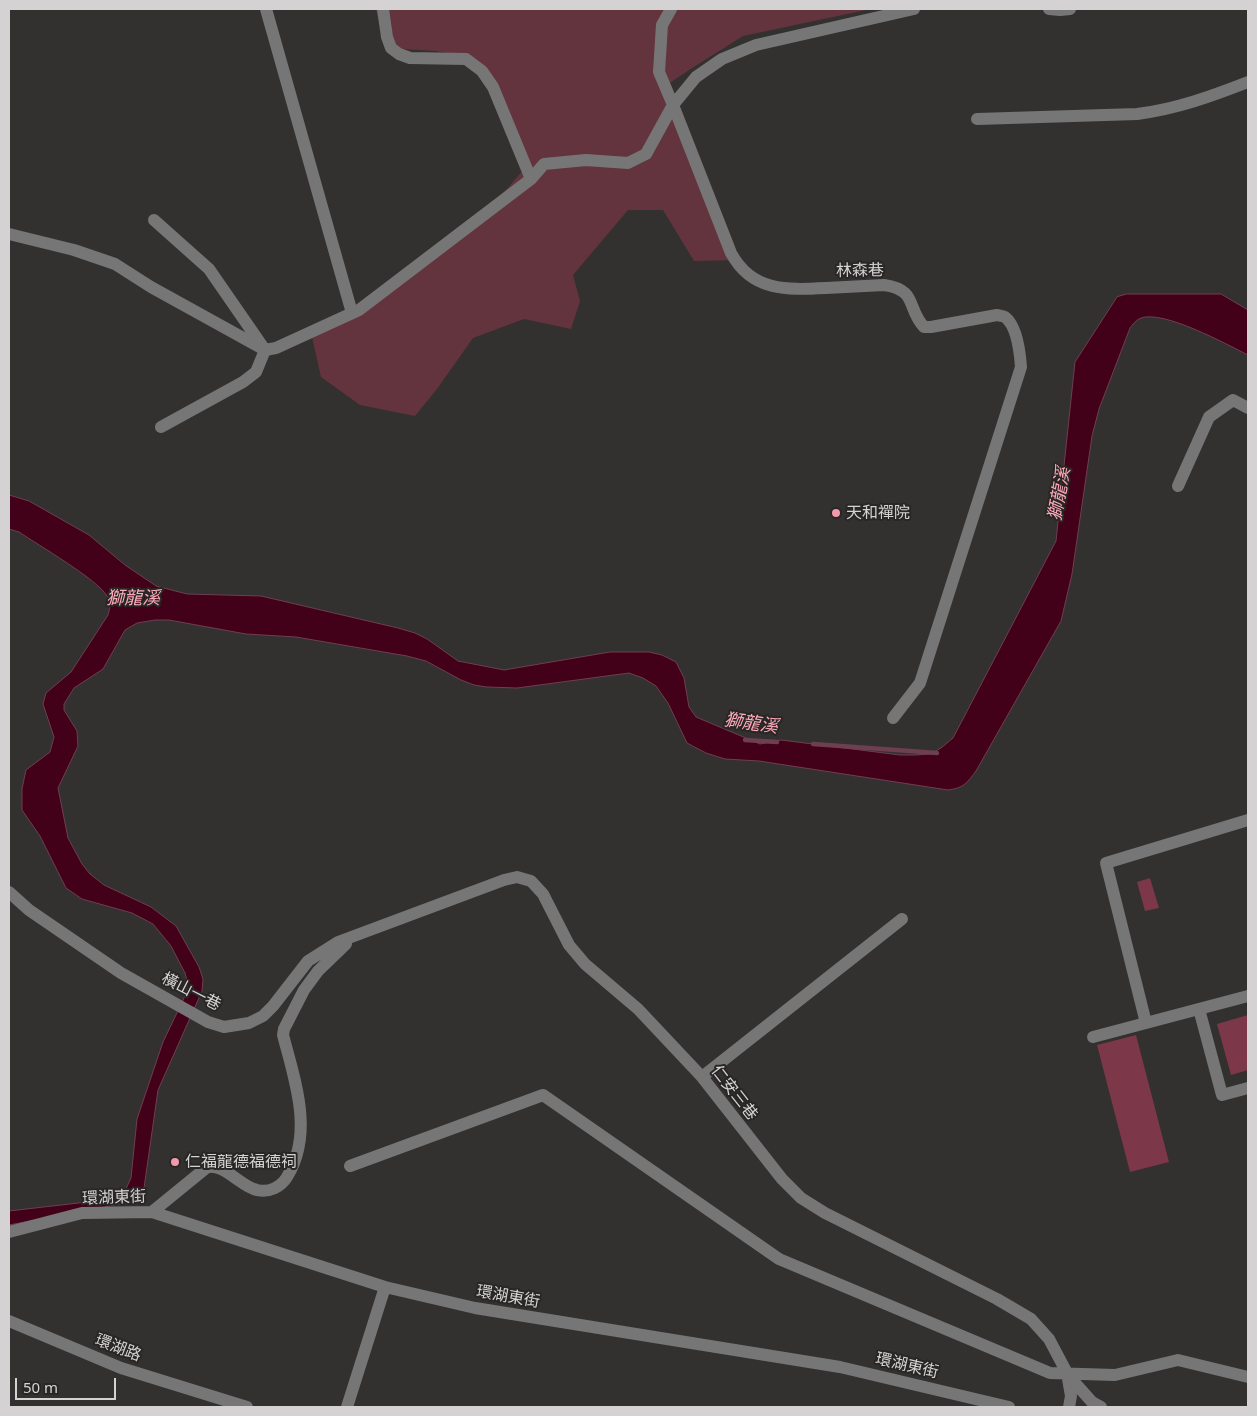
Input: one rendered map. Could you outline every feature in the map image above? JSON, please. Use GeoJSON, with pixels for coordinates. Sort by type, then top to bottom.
{"type":"FeatureCollection","features":[{"type":"Feature","properties":{"kind":"street"},"geometry":{"type":"LineString","coordinates":[[266,9],[352,313]]}},
{"type":"Feature","properties":{"kind":"street"},"geometry":{"type":"LineString","coordinates":[[383,9],[387,37],[391,48],[400,54],[410,58],[466,59],[482,71],[493,87],[532,179]]}},
{"type":"Feature","properties":{"kind":"street"},"geometry":{"type":"LineString","coordinates":[[671,9],[662,25],[659,72],[673,105]]}},
{"type":"Feature","properties":{"kind":"street"},"geometry":{"type":"LineString","coordinates":[[9,234],[74,250],[115,264],[150,287],[265,350],[276,348],[352,313],[532,179],[544,164],[586,160],[628,164],[646,154],[673,105],[696,77],[722,59],[756,45],[914,9]]}},
{"type":"Feature","properties":{"kind":"street"},"geometry":{"type":"LineString","coordinates":[[1049,9],[1070,9]]}},
{"type":"Feature","properties":{"kind":"street"},"geometry":{"type":"LineString","coordinates":[[977,119],[1138,114],[1195,102],[1248,82]]}},
{"type":"Feature","properties":{"kind":"street","name":"林森巷"},"geometry":{"type":"LineString","coordinates":[[673,105],[731,253],[746,274],[763,284],[789,290],[895,286],[906,292],[924,327],[997,315],[1005,317],[1012,327],[1019,348],[1021,367],[920,683],[893,718]]}},
{"type":"Feature","properties":{"kind":"street"},"geometry":{"type":"LineString","coordinates":[[154,220],[209,269],[265,350]]}},
{"type":"Feature","properties":{"kind":"street"},"geometry":{"type":"LineString","coordinates":[[161,427],[250,377],[256,372],[265,350]]}},
{"type":"Feature","properties":{"kind":"street"},"geometry":{"type":"LineString","coordinates":[[1178,486],[1208,417],[1233,400],[1248,408]]}},
{"type":"Feature","properties":{"kind":"street"},"geometry":{"type":"LineString","coordinates":[[1146,1023],[1106,862],[1248,820]]}},
{"type":"Feature","properties":{"kind":"street","name":"仁安三巷"},"geometry":{"type":"LineString","coordinates":[[354,937],[504,880],[517,877],[531,881],[543,894],[568,945],[585,964],[638,1009],[702,1077],[782,1180],[801,1198],[825,1214],[997,1299],[1030,1319],[1048,1339],[1067,1373],[1070,1396],[1069,1407]]}},
{"type":"Feature","properties":{"kind":"street","name":"橫山一巷"},"geometry":{"type":"LineString","coordinates":[[9,892],[29,910],[121,973],[208,1022],[224,1027],[249,1023],[263,1016],[308,961],[338,942],[354,937]]}},
{"type":"Feature","properties":{"kind":"street"},"geometry":{"type":"LineString","coordinates":[[702,1077],[902,920]]}},
{"type":"Feature","properties":{"kind":"street"},"geometry":{"type":"LineString","coordinates":[[152,1212],[206,1168],[212,1166],[219,1168],[250,1188],[259,1191],[269,1190],[284,1181],[290,1171],[300,1142],[302,1120],[283,1035],[284,1029],[304,990],[313,977],[354,937]]}},
{"type":"Feature","properties":{"kind":"street"},"geometry":{"type":"LineString","coordinates":[[1093,1036],[1248,996]]}},
{"type":"Feature","properties":{"kind":"street"},"geometry":{"type":"LineString","coordinates":[[1199,1009],[1222,1095],[1248,1088]]}},
{"type":"Feature","properties":{"kind":"street"},"geometry":{"type":"LineString","coordinates":[[350,1166],[543,1095],[779,1259],[1050,1373],[1115,1374],[1178,1360],[1248,1377]]}},
{"type":"Feature","properties":{"kind":"street","name":"環湖東街"},"geometry":{"type":"LineString","coordinates":[[9,1232],[82,1213],[152,1212],[385,1287],[475,1308],[840,1367],[1009,1407]]}},
{"type":"Feature","properties":{"kind":"street"},"geometry":{"type":"LineString","coordinates":[[347,1407],[385,1287]]}},
{"type":"Feature","properties":{"kind":"street","name":"環湖路"},"geometry":{"type":"LineString","coordinates":[[9,1321],[121,1368],[248,1407]]}},
{"type":"Feature","properties":{"kind":"street"},"geometry":{"type":"LineString","coordinates":[[1067,1373],[1092,1402],[1101,1407]]}},
{"type":"Feature","properties":{"kind":"shaded area"},"geometry":{"type":"Polygon","coordinates":[[[376,9],[871,9],[743,36],[661,89],[737,260],[694,261],[663,210],[628,210],[573,275],[580,301],[571,329],[524,319],[473,338],[437,389],[415,416],[360,405],[321,377],[312,337],[477,224],[530,162],[476,59],[436,51],[385,48],[376,9]]]}},
{"type":"Feature","properties":{"kind":"water","name":"獅龍溪"},"geometry":{"type":"Polygon","coordinates":[[[1127,294],[1221,294],[1248,310],[1248,355],[1195,329],[1164,319],[1141,318],[1130,328],[1099,409],[1092,436],[1072,574],[1061,621],[976,771],[967,782],[958,788],[948,790],[759,761],[725,759],[706,753],[687,743],[668,703],[656,686],[643,678],[629,673],[517,688],[487,687],[461,680],[426,661],[407,656],[296,637],[246,634],[169,620],[137,623],[125,630],[103,669],[74,688],[64,704],[64,710],[77,731],[78,746],[58,788],[68,838],[82,864],[90,874],[104,885],[151,907],[176,926],[199,967],[203,979],[202,991],[158,1090],[143,1195],[130,1202],[9,1225],[9,1211],[113,1199],[125,1191],[131,1178],[137,1119],[163,1042],[185,996],[188,984],[185,973],[171,946],[153,924],[132,913],[82,899],[66,888],[40,836],[22,810],[22,789],[26,770],[50,752],[54,737],[43,704],[46,693],[71,672],[108,615],[110,605],[107,596],[92,581],[19,532],[9,529],[9,495],[29,501],[89,535],[125,565],[156,586],[187,594],[261,596],[398,628],[427,639],[458,661],[504,670],[610,652],[649,652],[662,655],[676,662],[684,678],[689,707],[696,717],[760,744],[781,740],[900,755],[930,754],[953,738],[1056,541],[1075,362],[1117,297],[1127,294]]]}},
{"type":"Feature","properties":{"kind":"building"},"geometry":{"type":"Polygon","coordinates":[[[1150,878],[1159,908],[1145,911],[1137,882],[1150,878]]]}},
{"type":"Feature","properties":{"kind":"building"},"geometry":{"type":"Polygon","coordinates":[[[1248,1015],[1248,1070],[1231,1075],[1217,1024],[1248,1015]]]}},
{"type":"Feature","properties":{"kind":"building"},"geometry":{"type":"Polygon","coordinates":[[[1136,1035],[1169,1162],[1130,1172],[1097,1045],[1136,1035]]]}},
{"type":"Feature","properties":{"kind":"waterway","name":"獅龍溪"},"geometry":{"type":"LineString","coordinates":[[745,740],[777,742]]}},
{"type":"Feature","properties":{"kind":"waterway","name":"獅龍溪"},"geometry":{"type":"LineString","coordinates":[[813,744],[937,753]]}},
{"type":"Feature","properties":{"kind":"place","name":"天和禪院"},"geometry":{"type":"Point","coordinates":[836,513]}},
{"type":"Feature","properties":{"kind":"place","name":"仁福龍德福德祠"},"geometry":{"type":"Point","coordinates":[175,1162]}}]}
